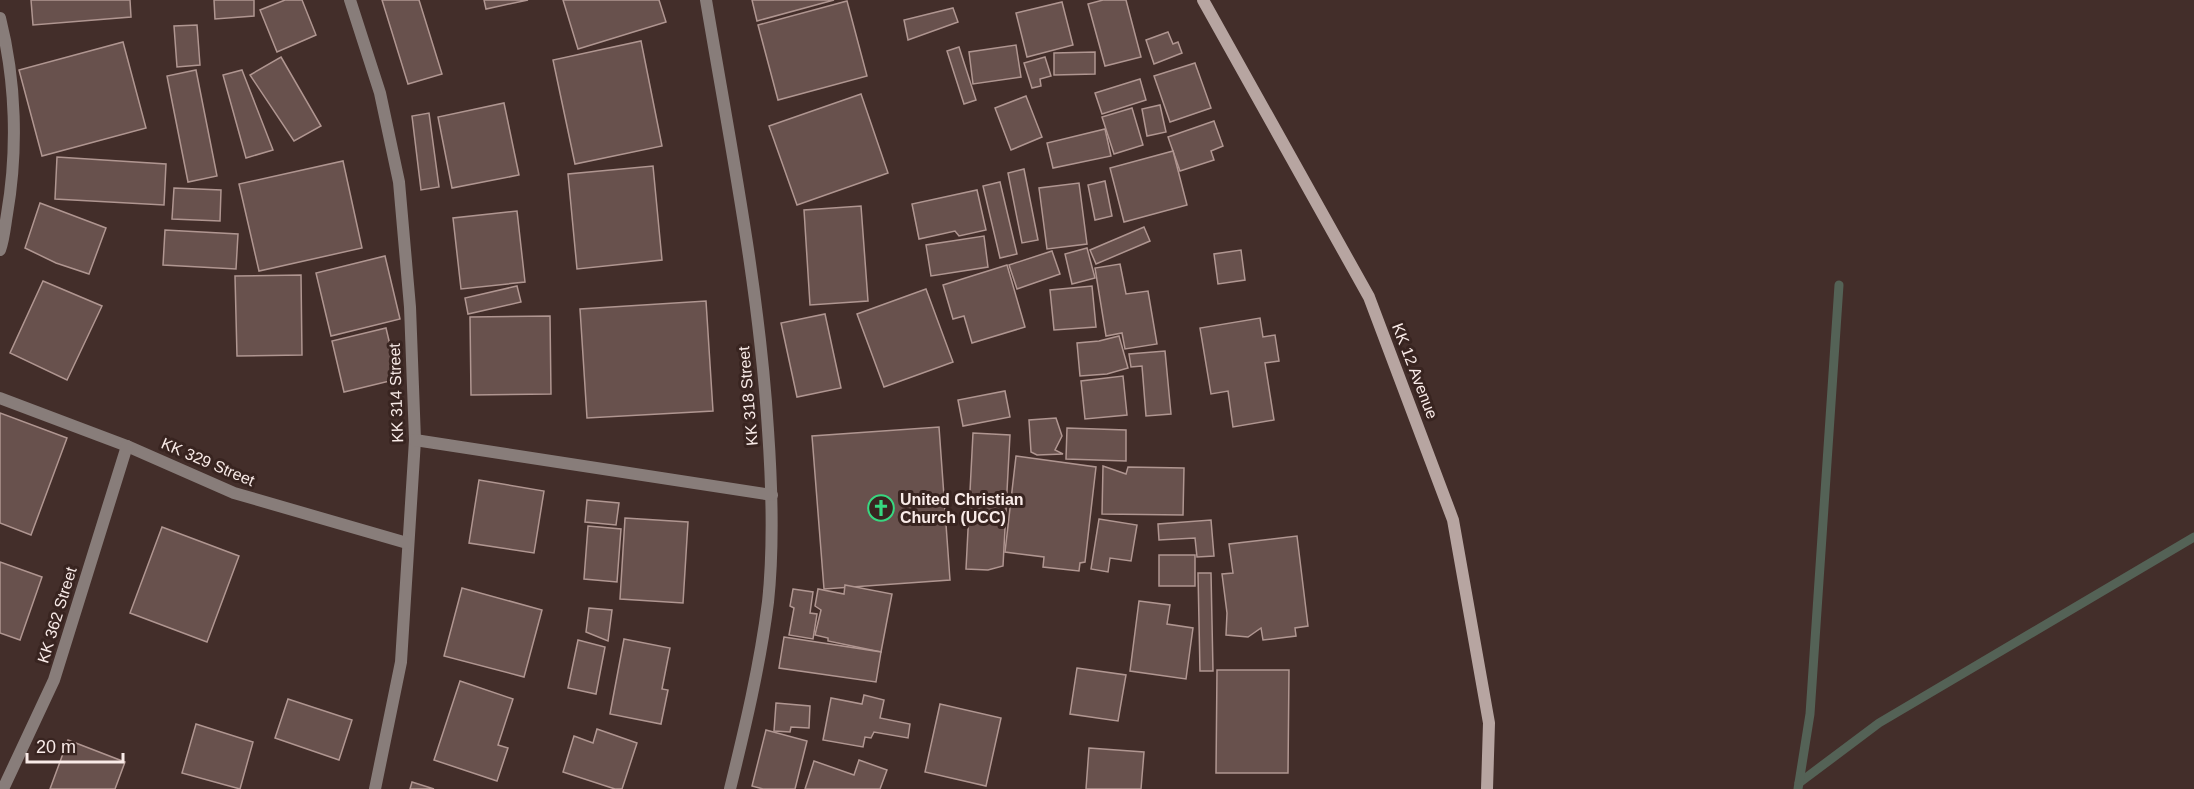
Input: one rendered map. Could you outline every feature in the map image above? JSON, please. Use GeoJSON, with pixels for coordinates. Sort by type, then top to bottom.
{"type":"FeatureCollection","features":[{"type":"Feature","properties":{"kind":"main road","name":"KK 12 Avenue"},"geometry":{"type":"LineString","coordinates":[[1203,0],[1369,297],[1453,520],[1489,723],[1487,789]]}},
{"type":"Feature","properties":{"kind":"street","name":"KK 314 Street"},"geometry":{"type":"LineString","coordinates":[[350,0],[380,93],[399,182],[410,307],[415,440],[401,662],[375,789]]}},
{"type":"Feature","properties":{"kind":"street","name":"KK 318 Street"},"geometry":{"type":"LineString","coordinates":[[706,0],[749,253],[764,374],[772,495],[768,602],[746,721],[730,789]]}},
{"type":"Feature","properties":{"kind":"street"},"geometry":{"type":"LineString","coordinates":[[0,18],[6,44],[14,117],[12,184],[0,250]]}},
{"type":"Feature","properties":{"kind":"street","name":"KK 329 Street"},"geometry":{"type":"LineString","coordinates":[[0,398],[127,446],[234,494],[407,543]]}},
{"type":"Feature","properties":{"kind":"street"},"geometry":{"type":"LineString","coordinates":[[415,440],[772,495]]}},
{"type":"Feature","properties":{"kind":"street","name":"KK 362 Street"},"geometry":{"type":"LineString","coordinates":[[3,789],[54,680],[127,446]]}},
{"type":"Feature","properties":{"kind":"building"},"geometry":{"type":"Polygon","coordinates":[[[31,0],[130,0],[131,17],[33,25],[31,0]]]}},
{"type":"Feature","properties":{"kind":"building"},"geometry":{"type":"Polygon","coordinates":[[[214,0],[254,0],[254,16],[215,19],[214,0]]]}},
{"type":"Feature","properties":{"kind":"building"},"geometry":{"type":"Polygon","coordinates":[[[285,0],[302,0],[316,35],[277,52],[260,10],[285,0]]]}},
{"type":"Feature","properties":{"kind":"building"},"geometry":{"type":"Polygon","coordinates":[[[382,0],[419,0],[442,74],[408,84],[382,0]]]}},
{"type":"Feature","properties":{"kind":"building"},"geometry":{"type":"Polygon","coordinates":[[[484,0],[528,0],[486,9],[484,0]]]}},
{"type":"Feature","properties":{"kind":"building"},"geometry":{"type":"Polygon","coordinates":[[[563,0],[659,0],[666,22],[578,49],[563,0]]]}},
{"type":"Feature","properties":{"kind":"building"},"geometry":{"type":"Polygon","coordinates":[[[752,0],[834,0],[757,21],[752,0]]]}},
{"type":"Feature","properties":{"kind":"building"},"geometry":{"type":"Polygon","coordinates":[[[1103,0],[1126,0],[1141,57],[1105,66],[1088,4],[1103,0]]]}},
{"type":"Feature","properties":{"kind":"building"},"geometry":{"type":"Polygon","coordinates":[[[847,1],[867,76],[778,100],[758,25],[847,1]]]}},
{"type":"Feature","properties":{"kind":"building"},"geometry":{"type":"Polygon","coordinates":[[[1062,2],[1073,45],[1027,57],[1016,13],[1062,2]]]}},
{"type":"Feature","properties":{"kind":"building"},"geometry":{"type":"Polygon","coordinates":[[[953,8],[958,22],[908,40],[904,20],[953,8]]]}},
{"type":"Feature","properties":{"kind":"building"},"geometry":{"type":"Polygon","coordinates":[[[197,25],[200,65],[177,67],[174,26],[197,25]]]}},
{"type":"Feature","properties":{"kind":"building"},"geometry":{"type":"Polygon","coordinates":[[[1168,32],[1173,44],[1178,42],[1182,53],[1154,64],[1146,40],[1168,32]]]}},
{"type":"Feature","properties":{"kind":"building"},"geometry":{"type":"Polygon","coordinates":[[[641,41],[662,146],[575,164],[553,60],[641,41]]]}},
{"type":"Feature","properties":{"kind":"building"},"geometry":{"type":"Polygon","coordinates":[[[123,42],[146,128],[42,156],[19,70],[123,42]]]}},
{"type":"Feature","properties":{"kind":"building"},"geometry":{"type":"Polygon","coordinates":[[[1016,45],[1021,77],[973,84],[969,52],[1016,45]]]}},
{"type":"Feature","properties":{"kind":"building"},"geometry":{"type":"Polygon","coordinates":[[[959,47],[976,100],[964,104],[947,51],[959,47]]]}},
{"type":"Feature","properties":{"kind":"building"},"geometry":{"type":"Polygon","coordinates":[[[1095,52],[1095,74],[1054,75],[1054,53],[1095,52]]]}},
{"type":"Feature","properties":{"kind":"building"},"geometry":{"type":"Polygon","coordinates":[[[281,57],[321,126],[294,141],[250,75],[281,57]]]}},
{"type":"Feature","properties":{"kind":"building"},"geometry":{"type":"Polygon","coordinates":[[[1045,57],[1051,76],[1040,79],[1041,86],[1032,88],[1024,63],[1045,57]]]}},
{"type":"Feature","properties":{"kind":"building"},"geometry":{"type":"Polygon","coordinates":[[[1195,63],[1211,108],[1170,122],[1154,76],[1195,63]]]}},
{"type":"Feature","properties":{"kind":"building"},"geometry":{"type":"Polygon","coordinates":[[[196,70],[217,176],[188,182],[167,76],[196,70]]]}},
{"type":"Feature","properties":{"kind":"building"},"geometry":{"type":"Polygon","coordinates":[[[242,70],[273,150],[246,158],[223,75],[242,70]]]}},
{"type":"Feature","properties":{"kind":"building"},"geometry":{"type":"Polygon","coordinates":[[[1140,79],[1146,100],[1102,114],[1095,93],[1140,79]]]}},
{"type":"Feature","properties":{"kind":"building"},"geometry":{"type":"Polygon","coordinates":[[[861,94],[888,173],[797,205],[769,126],[861,94]]]}},
{"type":"Feature","properties":{"kind":"building"},"geometry":{"type":"Polygon","coordinates":[[[1026,96],[1042,137],[1011,150],[995,108],[1026,96]]]}},
{"type":"Feature","properties":{"kind":"building"},"geometry":{"type":"Polygon","coordinates":[[[504,103],[519,175],[452,188],[438,117],[504,103]]]}},
{"type":"Feature","properties":{"kind":"building"},"geometry":{"type":"Polygon","coordinates":[[[1160,105],[1166,132],[1147,136],[1142,109],[1160,105]]]}},
{"type":"Feature","properties":{"kind":"building"},"geometry":{"type":"Polygon","coordinates":[[[1132,108],[1143,145],[1114,154],[1102,117],[1132,108]]]}},
{"type":"Feature","properties":{"kind":"building"},"geometry":{"type":"Polygon","coordinates":[[[429,113],[439,187],[421,190],[412,116],[429,113]]]}},
{"type":"Feature","properties":{"kind":"building"},"geometry":{"type":"Polygon","coordinates":[[[1214,121],[1223,146],[1211,151],[1214,160],[1180,171],[1168,137],[1214,121]]]}},
{"type":"Feature","properties":{"kind":"building"},"geometry":{"type":"Polygon","coordinates":[[[1105,129],[1111,156],[1053,168],[1047,143],[1105,129]]]}},
{"type":"Feature","properties":{"kind":"building"},"geometry":{"type":"Polygon","coordinates":[[[1173,151],[1187,205],[1124,222],[1110,168],[1173,151]]]}},
{"type":"Feature","properties":{"kind":"building"},"geometry":{"type":"Polygon","coordinates":[[[57,157],[166,164],[164,205],[55,199],[57,157]]]}},
{"type":"Feature","properties":{"kind":"building"},"geometry":{"type":"Polygon","coordinates":[[[343,161],[362,248],[259,271],[239,184],[343,161]]]}},
{"type":"Feature","properties":{"kind":"building"},"geometry":{"type":"Polygon","coordinates":[[[653,166],[662,260],[577,269],[568,174],[653,166]]]}},
{"type":"Feature","properties":{"kind":"building"},"geometry":{"type":"Polygon","coordinates":[[[1024,169],[1038,240],[1022,243],[1008,173],[1024,169]]]}},
{"type":"Feature","properties":{"kind":"building"},"geometry":{"type":"Polygon","coordinates":[[[1105,181],[1112,216],[1095,220],[1088,185],[1105,181]]]}},
{"type":"Feature","properties":{"kind":"building"},"geometry":{"type":"Polygon","coordinates":[[[1000,182],[1017,254],[1000,258],[983,186],[1000,182]]]}},
{"type":"Feature","properties":{"kind":"building"},"geometry":{"type":"Polygon","coordinates":[[[1079,183],[1087,244],[1047,249],[1039,188],[1079,183]]]}},
{"type":"Feature","properties":{"kind":"building"},"geometry":{"type":"Polygon","coordinates":[[[174,188],[221,190],[220,221],[172,219],[174,188]]]}},
{"type":"Feature","properties":{"kind":"building"},"geometry":{"type":"Polygon","coordinates":[[[977,190],[986,230],[959,236],[955,231],[919,239],[912,204],[977,190]]]}},
{"type":"Feature","properties":{"kind":"building"},"geometry":{"type":"Polygon","coordinates":[[[40,203],[106,228],[89,274],[56,263],[25,248],[40,203]]]}},
{"type":"Feature","properties":{"kind":"building"},"geometry":{"type":"Polygon","coordinates":[[[861,206],[868,301],[810,305],[804,210],[861,206]]]}},
{"type":"Feature","properties":{"kind":"building"},"geometry":{"type":"Polygon","coordinates":[[[517,211],[525,282],[461,289],[453,218],[517,211]]]}},
{"type":"Feature","properties":{"kind":"building"},"geometry":{"type":"Polygon","coordinates":[[[1144,227],[1150,241],[1096,264],[1090,250],[1144,227]]]}},
{"type":"Feature","properties":{"kind":"building"},"geometry":{"type":"Polygon","coordinates":[[[165,230],[238,234],[236,269],[163,265],[165,230]]]}},
{"type":"Feature","properties":{"kind":"building"},"geometry":{"type":"Polygon","coordinates":[[[984,236],[988,267],[931,276],[926,245],[984,236]]]}},
{"type":"Feature","properties":{"kind":"building"},"geometry":{"type":"Polygon","coordinates":[[[1087,248],[1095,278],[1072,284],[1065,254],[1087,248]]]}},
{"type":"Feature","properties":{"kind":"building"},"geometry":{"type":"Polygon","coordinates":[[[1241,250],[1245,280],[1218,284],[1214,254],[1241,250]]]}},
{"type":"Feature","properties":{"kind":"building"},"geometry":{"type":"Polygon","coordinates":[[[1052,251],[1060,274],[1017,289],[1009,265],[1052,251]]]}},
{"type":"Feature","properties":{"kind":"building"},"geometry":{"type":"Polygon","coordinates":[[[385,256],[400,319],[331,336],[316,273],[385,256]]]}},
{"type":"Feature","properties":{"kind":"building"},"geometry":{"type":"Polygon","coordinates":[[[1120,264],[1126,294],[1148,291],[1157,344],[1125,349],[1122,333],[1106,336],[1095,268],[1120,264]]]}},
{"type":"Feature","properties":{"kind":"building"},"geometry":{"type":"Polygon","coordinates":[[[1007,265],[1025,327],[972,343],[964,316],[953,319],[943,285],[1007,265]]]}},
{"type":"Feature","properties":{"kind":"building"},"geometry":{"type":"Polygon","coordinates":[[[301,275],[302,355],[237,356],[235,276],[301,275]]]}},
{"type":"Feature","properties":{"kind":"building"},"geometry":{"type":"Polygon","coordinates":[[[43,281],[102,306],[67,380],[10,353],[43,281]]]}},
{"type":"Feature","properties":{"kind":"building"},"geometry":{"type":"Polygon","coordinates":[[[517,286],[521,302],[468,314],[465,298],[517,286]]]}},
{"type":"Feature","properties":{"kind":"building"},"geometry":{"type":"Polygon","coordinates":[[[1092,286],[1096,327],[1054,330],[1050,290],[1092,286]]]}},
{"type":"Feature","properties":{"kind":"building"},"geometry":{"type":"Polygon","coordinates":[[[926,289],[953,362],[884,387],[857,314],[926,289]]]}},
{"type":"Feature","properties":{"kind":"building"},"geometry":{"type":"Polygon","coordinates":[[[706,301],[713,411],[587,418],[580,309],[706,301]]]}},
{"type":"Feature","properties":{"kind":"building"},"geometry":{"type":"Polygon","coordinates":[[[825,314],[841,388],[797,397],[781,323],[825,314]]]}},
{"type":"Feature","properties":{"kind":"building"},"geometry":{"type":"Polygon","coordinates":[[[550,316],[551,394],[471,395],[470,317],[550,316]]]}},
{"type":"Feature","properties":{"kind":"building"},"geometry":{"type":"Polygon","coordinates":[[[1260,318],[1263,337],[1275,335],[1279,361],[1265,363],[1274,420],[1233,427],[1228,391],[1211,394],[1200,328],[1260,318]]]}},
{"type":"Feature","properties":{"kind":"building"},"geometry":{"type":"Polygon","coordinates":[[[386,328],[398,379],[344,392],[332,341],[386,328]]]}},
{"type":"Feature","properties":{"kind":"building"},"geometry":{"type":"Polygon","coordinates":[[[1119,336],[1128,368],[1107,374],[1080,376],[1077,343],[1119,336]]]}},
{"type":"Feature","properties":{"kind":"building"},"geometry":{"type":"Polygon","coordinates":[[[1165,351],[1171,414],[1146,416],[1142,366],[1131,367],[1129,354],[1165,351]]]}},
{"type":"Feature","properties":{"kind":"building"},"geometry":{"type":"Polygon","coordinates":[[[1123,376],[1127,415],[1085,419],[1081,381],[1123,376]]]}},
{"type":"Feature","properties":{"kind":"building"},"geometry":{"type":"Polygon","coordinates":[[[1005,391],[1010,417],[963,426],[958,400],[1005,391]]]}},
{"type":"Feature","properties":{"kind":"building"},"geometry":{"type":"Polygon","coordinates":[[[0,413],[67,438],[31,535],[0,523],[0,413]]]}},
{"type":"Feature","properties":{"kind":"building"},"geometry":{"type":"Polygon","coordinates":[[[1056,418],[1062,436],[1055,450],[1063,454],[1037,455],[1031,452],[1029,420],[1056,418]]]}},
{"type":"Feature","properties":{"kind":"building","name":"United Christian Church (UCC)"},"geometry":{"type":"Polygon","coordinates":[[[939,427],[950,580],[824,589],[812,436],[939,427]]]}},
{"type":"Feature","properties":{"kind":"building"},"geometry":{"type":"Polygon","coordinates":[[[1067,428],[1126,430],[1126,461],[1066,459],[1067,428]]]}},
{"type":"Feature","properties":{"kind":"building"},"geometry":{"type":"Polygon","coordinates":[[[973,433],[1010,435],[1003,566],[988,570],[966,569],[973,433]]]}},
{"type":"Feature","properties":{"kind":"building"},"geometry":{"type":"Polygon","coordinates":[[[1016,456],[1096,467],[1085,562],[1080,563],[1079,571],[1043,567],[1044,557],[1005,552],[1016,456]]]}},
{"type":"Feature","properties":{"kind":"building"},"geometry":{"type":"Polygon","coordinates":[[[1103,466],[1126,474],[1128,467],[1184,468],[1183,515],[1102,514],[1103,466]]]}},
{"type":"Feature","properties":{"kind":"building"},"geometry":{"type":"Polygon","coordinates":[[[479,480],[544,491],[534,553],[469,543],[479,480]]]}},
{"type":"Feature","properties":{"kind":"building"},"geometry":{"type":"Polygon","coordinates":[[[587,500],[619,503],[616,525],[585,522],[587,500]]]}},
{"type":"Feature","properties":{"kind":"building"},"geometry":{"type":"Polygon","coordinates":[[[625,518],[688,522],[683,603],[620,599],[625,518]]]}},
{"type":"Feature","properties":{"kind":"building"},"geometry":{"type":"Polygon","coordinates":[[[1099,519],[1137,525],[1131,561],[1110,558],[1108,572],[1091,569],[1099,519]]]}},
{"type":"Feature","properties":{"kind":"building"},"geometry":{"type":"Polygon","coordinates":[[[1211,520],[1214,556],[1197,557],[1195,538],[1159,540],[1158,524],[1211,520]]]}},
{"type":"Feature","properties":{"kind":"building"},"geometry":{"type":"Polygon","coordinates":[[[588,526],[621,529],[617,582],[584,579],[588,526]]]}},
{"type":"Feature","properties":{"kind":"building"},"geometry":{"type":"Polygon","coordinates":[[[162,527],[239,556],[207,642],[130,613],[162,527]]]}},
{"type":"Feature","properties":{"kind":"building"},"geometry":{"type":"Polygon","coordinates":[[[1297,536],[1308,626],[1295,628],[1296,636],[1263,640],[1261,628],[1248,637],[1226,635],[1227,613],[1222,574],[1233,573],[1229,544],[1297,536]]]}},
{"type":"Feature","properties":{"kind":"building"},"geometry":{"type":"Polygon","coordinates":[[[1159,555],[1195,555],[1195,586],[1159,586],[1159,555]]]}},
{"type":"Feature","properties":{"kind":"building"},"geometry":{"type":"Polygon","coordinates":[[[0,562],[42,577],[20,640],[0,633],[0,562]]]}},
{"type":"Feature","properties":{"kind":"building"},"geometry":{"type":"Polygon","coordinates":[[[1198,573],[1211,573],[1213,671],[1200,671],[1198,573]]]}},
{"type":"Feature","properties":{"kind":"building"},"geometry":{"type":"Polygon","coordinates":[[[845,585],[892,594],[881,652],[828,641],[828,638],[815,635],[821,610],[815,606],[818,589],[844,594],[845,585]]]}},
{"type":"Feature","properties":{"kind":"building"},"geometry":{"type":"Polygon","coordinates":[[[462,588],[542,610],[524,677],[444,656],[462,588]]]}},
{"type":"Feature","properties":{"kind":"building"},"geometry":{"type":"Polygon","coordinates":[[[793,589],[813,592],[810,613],[817,614],[813,639],[789,635],[794,608],[790,606],[793,589]]]}},
{"type":"Feature","properties":{"kind":"building"},"geometry":{"type":"Polygon","coordinates":[[[1139,601],[1170,605],[1167,624],[1193,628],[1186,679],[1130,671],[1139,601]]]}},
{"type":"Feature","properties":{"kind":"building"},"geometry":{"type":"Polygon","coordinates":[[[589,608],[612,610],[608,641],[586,632],[589,608]]]}},
{"type":"Feature","properties":{"kind":"building"},"geometry":{"type":"Polygon","coordinates":[[[784,637],[881,652],[876,682],[779,668],[784,637]]]}},
{"type":"Feature","properties":{"kind":"building"},"geometry":{"type":"Polygon","coordinates":[[[624,639],[670,648],[662,689],[668,690],[661,724],[610,714],[624,639]]]}},
{"type":"Feature","properties":{"kind":"building"},"geometry":{"type":"Polygon","coordinates":[[[578,640],[605,647],[596,694],[568,688],[578,640]]]}},
{"type":"Feature","properties":{"kind":"building"},"geometry":{"type":"Polygon","coordinates":[[[1077,668],[1126,675],[1118,721],[1070,714],[1077,668]]]}},
{"type":"Feature","properties":{"kind":"building"},"geometry":{"type":"Polygon","coordinates":[[[1217,670],[1289,670],[1288,773],[1216,773],[1217,670]]]}},
{"type":"Feature","properties":{"kind":"building"},"geometry":{"type":"Polygon","coordinates":[[[460,681],[513,699],[498,745],[508,748],[497,781],[434,760],[460,681]]]}},
{"type":"Feature","properties":{"kind":"building"},"geometry":{"type":"Polygon","coordinates":[[[864,695],[884,700],[880,718],[910,724],[908,738],[874,732],[871,738],[865,737],[863,747],[823,740],[831,698],[862,704],[864,695]]]}},
{"type":"Feature","properties":{"kind":"building"},"geometry":{"type":"Polygon","coordinates":[[[288,699],[352,720],[339,760],[275,738],[288,699]]]}},
{"type":"Feature","properties":{"kind":"building"},"geometry":{"type":"Polygon","coordinates":[[[776,703],[810,706],[809,728],[791,727],[790,732],[774,731],[776,703]]]}},
{"type":"Feature","properties":{"kind":"building"},"geometry":{"type":"Polygon","coordinates":[[[940,704],[1001,718],[986,786],[925,772],[940,704]]]}},
{"type":"Feature","properties":{"kind":"building"},"geometry":{"type":"Polygon","coordinates":[[[196,724],[253,742],[240,789],[182,773],[196,724]]]}},
{"type":"Feature","properties":{"kind":"building"},"geometry":{"type":"Polygon","coordinates":[[[597,729],[637,743],[622,789],[615,789],[563,772],[574,736],[593,743],[597,729]]]}},
{"type":"Feature","properties":{"kind":"building"},"geometry":{"type":"Polygon","coordinates":[[[766,730],[807,741],[795,789],[763,789],[752,786],[766,730]]]}},
{"type":"Feature","properties":{"kind":"building"},"geometry":{"type":"Polygon","coordinates":[[[68,740],[125,762],[115,789],[50,789],[68,740]]]}},
{"type":"Feature","properties":{"kind":"building"},"geometry":{"type":"Polygon","coordinates":[[[1089,748],[1144,752],[1141,789],[1086,789],[1089,748]]]}},
{"type":"Feature","properties":{"kind":"building"},"geometry":{"type":"Polygon","coordinates":[[[859,760],[887,770],[880,789],[805,789],[814,761],[854,775],[859,760]]]}},
{"type":"Feature","properties":{"kind":"building"},"geometry":{"type":"Polygon","coordinates":[[[412,782],[434,789],[410,789],[412,782]]]}},
{"type":"Feature","properties":{"kind":"waterway"},"geometry":{"type":"LineString","coordinates":[[1798,789],[1810,714],[1839,285]]}},
{"type":"Feature","properties":{"kind":"waterway"},"geometry":{"type":"LineString","coordinates":[[1799,783],[1879,723],[2194,537]]}},
{"type":"Feature","properties":{"kind":"place","name":"United Christian Church (UCC)"},"geometry":{"type":"Point","coordinates":[881,508]}}]}
